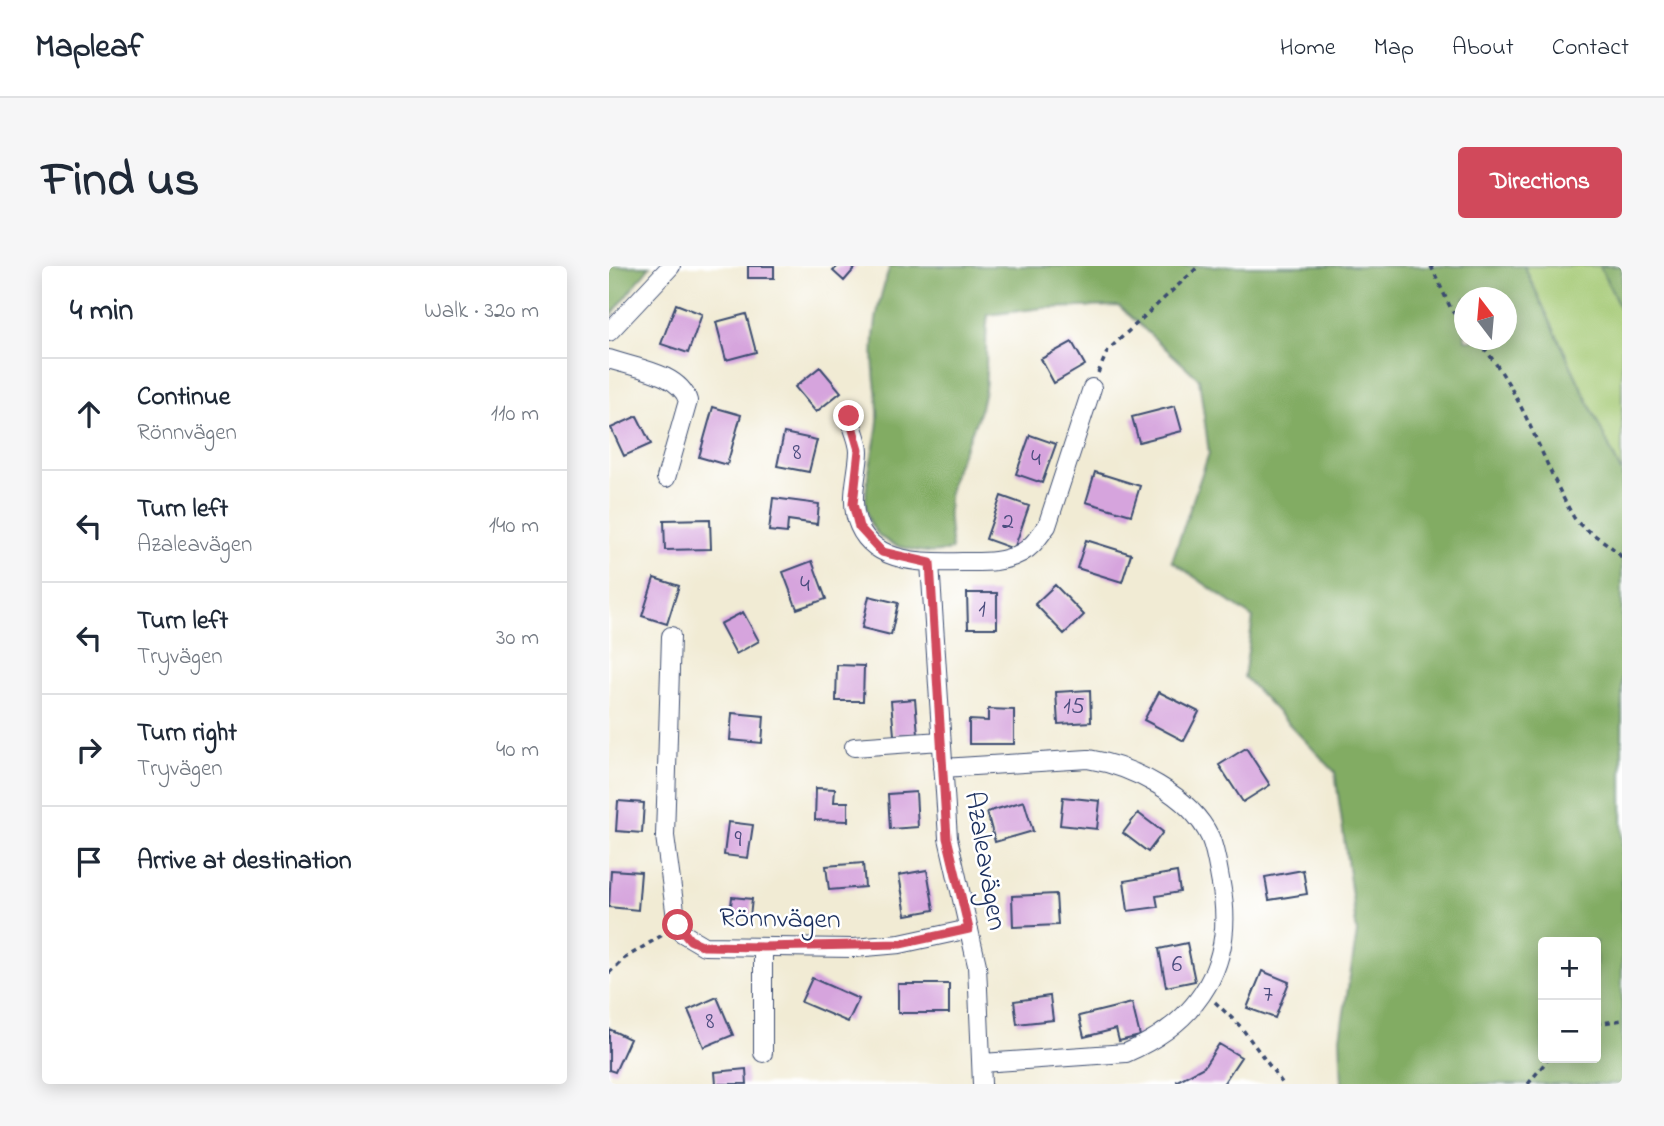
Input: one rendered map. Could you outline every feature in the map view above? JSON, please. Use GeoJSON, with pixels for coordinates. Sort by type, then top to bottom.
{"type":"FeatureCollection","features":[{"type":"Feature","properties":{"kind":"street"},"geometry":{"type":"LineString","coordinates":[[609,332],[671,266]]}},
{"type":"Feature","properties":{"kind":"street"},"geometry":{"type":"LineString","coordinates":[[609,359],[676,382],[684,390],[688,401],[666,478]]}},
{"type":"Feature","properties":{"kind":"street"},"geometry":{"type":"LineString","coordinates":[[849,416],[859,450],[853,504],[859,527],[882,552],[930,563],[992,562],[1022,553],[1035,543],[1047,526],[1092,388]]}},
{"type":"Feature","properties":{"kind":"street","name":"Azaleavägen"},"geometry":{"type":"LineString","coordinates":[[930,563],[947,838],[977,965],[982,1084]]}},
{"type":"Feature","properties":{"kind":"street","name":"Rönnvägen"},"geometry":{"type":"LineString","coordinates":[[671,636],[666,836],[678,925],[690,940],[704,946],[900,944],[969,929]]}},
{"type":"Feature","properties":{"kind":"street"},"geometry":{"type":"LineString","coordinates":[[854,747],[941,741]]}},
{"type":"Feature","properties":{"kind":"street"},"geometry":{"type":"LineString","coordinates":[[943,768],[1088,758],[1111,762],[1136,773],[1183,804],[1210,838],[1226,913],[1226,936],[1204,993],[1164,1031],[1126,1053],[982,1063]]}},
{"type":"Feature","properties":{"kind":"street"},"geometry":{"type":"LineString","coordinates":[[763,947],[763,1053]]}},
{"type":"Feature","properties":{"kind":"path"},"geometry":{"type":"LineString","coordinates":[[1092,388],[1108,350],[1199,266]]}},
{"type":"Feature","properties":{"kind":"path"},"geometry":{"type":"LineString","coordinates":[[1430,266],[1454,312]]}},
{"type":"Feature","properties":{"kind":"path"},"geometry":{"type":"LineString","coordinates":[[1484,350],[1532,424],[1574,520],[1613,545],[1622,558]]}},
{"type":"Feature","properties":{"kind":"path"},"geometry":{"type":"LineString","coordinates":[[609,973],[625,958],[678,925]]}},
{"type":"Feature","properties":{"kind":"path"},"geometry":{"type":"LineString","coordinates":[[1204,993],[1241,1027],[1283,1084]]}},
{"type":"Feature","properties":{"kind":"path"},"geometry":{"type":"LineString","coordinates":[[1601,1023],[1622,1020]]}},
{"type":"Feature","properties":{"kind":"path"},"geometry":{"type":"LineString","coordinates":[[1528,1084],[1545,1063]]}},
{"type":"Feature","properties":{"kind":"green space"},"geometry":{"type":"Polygon","coordinates":[[[609,266],[650,266],[609,318],[609,266]]]}},
{"type":"Feature","properties":{"kind":"green space"},"geometry":{"type":"Polygon","coordinates":[[[890,266],[1524,266],[1622,474],[1622,1084],[1342,1084],[1340,1037],[1357,933],[1335,772],[1244,677],[1253,618],[1172,561],[1209,453],[1199,379],[1119,306],[1043,308],[988,315],[983,401],[950,489],[952,549],[923,552],[905,548],[885,540],[873,528],[867,513],[868,476],[878,420],[873,357],[879,305],[890,266]]]}},
{"type":"Feature","properties":{"kind":"green space"},"geometry":{"type":"Polygon","coordinates":[[[1524,266],[1600,266],[1622,313],[1622,474],[1524,266]]]}},
{"type":"Feature","properties":{"kind":"green space"},"geometry":{"type":"Polygon","coordinates":[[[1600,266],[1622,266],[1622,313],[1600,266]]]}},
{"type":"Feature","properties":{"kind":"building"},"geometry":{"type":"Polygon","coordinates":[[[748,266],[774,266],[774,278],[748,278],[748,266]]]}},
{"type":"Feature","properties":{"kind":"building"},"geometry":{"type":"Polygon","coordinates":[[[838,266],[857,266],[844,281],[833,271],[838,266]]]}},
{"type":"Feature","properties":{"kind":"building"},"geometry":{"type":"Polygon","coordinates":[[[676,304],[702,314],[688,353],[661,344],[676,304]]]}},
{"type":"Feature","properties":{"kind":"building"},"geometry":{"type":"Polygon","coordinates":[[[746,314],[756,352],[726,360],[716,322],[746,314]]]}},
{"type":"Feature","properties":{"kind":"building"},"geometry":{"type":"Polygon","coordinates":[[[1072,342],[1085,365],[1054,383],[1041,359],[1072,342]]]}},
{"type":"Feature","properties":{"kind":"building"},"geometry":{"type":"Polygon","coordinates":[[[820,367],[841,392],[816,412],[795,387],[820,367]]]}},
{"type":"Feature","properties":{"kind":"building"},"geometry":{"type":"Polygon","coordinates":[[[1175,406],[1182,431],[1139,442],[1132,417],[1175,406]]]}},
{"type":"Feature","properties":{"kind":"building"},"geometry":{"type":"Polygon","coordinates":[[[713,407],[741,415],[727,465],[699,457],[713,407]]]}},
{"type":"Feature","properties":{"kind":"building"},"geometry":{"type":"Polygon","coordinates":[[[637,416],[651,444],[624,456],[611,428],[637,416]]]}},
{"type":"Feature","properties":{"kind":"building"},"geometry":{"type":"Polygon","coordinates":[[[784,433],[817,440],[809,472],[777,466],[784,433]]]}},
{"type":"Feature","properties":{"kind":"building"},"geometry":{"type":"Polygon","coordinates":[[[1030,435],[1056,444],[1042,483],[1016,474],[1030,435]]]}},
{"type":"Feature","properties":{"kind":"building"},"geometry":{"type":"Polygon","coordinates":[[[1095,472],[1140,486],[1131,515],[1086,502],[1095,472]]]}},
{"type":"Feature","properties":{"kind":"building"},"geometry":{"type":"Polygon","coordinates":[[[1001,496],[1029,506],[1014,549],[986,539],[1001,496]]]}},
{"type":"Feature","properties":{"kind":"building"},"geometry":{"type":"Polygon","coordinates":[[[773,498],[819,504],[817,524],[788,520],[787,533],[769,531],[773,498]]]}},
{"type":"Feature","properties":{"kind":"building"},"geometry":{"type":"Polygon","coordinates":[[[710,519],[711,549],[665,550],[664,520],[710,519]]]}},
{"type":"Feature","properties":{"kind":"building"},"geometry":{"type":"Polygon","coordinates":[[[1086,540],[1131,554],[1122,582],[1077,568],[1086,540]]]}},
{"type":"Feature","properties":{"kind":"building"},"geometry":{"type":"Polygon","coordinates":[[[812,561],[826,599],[797,609],[783,572],[812,561]]]}},
{"type":"Feature","properties":{"kind":"building"},"geometry":{"type":"Polygon","coordinates":[[[654,578],[679,586],[667,624],[642,616],[654,578]]]}},
{"type":"Feature","properties":{"kind":"building"},"geometry":{"type":"Polygon","coordinates":[[[1055,585],[1084,615],[1064,634],[1035,604],[1055,585]]]}},
{"type":"Feature","properties":{"kind":"building"},"geometry":{"type":"Polygon","coordinates":[[[967,593],[997,593],[997,628],[968,628],[967,593]]]}},
{"type":"Feature","properties":{"kind":"building"},"geometry":{"type":"Polygon","coordinates":[[[869,596],[898,603],[891,635],[862,628],[869,596]]]}},
{"type":"Feature","properties":{"kind":"building"},"geometry":{"type":"Polygon","coordinates":[[[743,612],[759,641],[736,654],[720,624],[743,612]]]}},
{"type":"Feature","properties":{"kind":"building"},"geometry":{"type":"Polygon","coordinates":[[[837,665],[864,666],[863,701],[836,701],[837,665]]]}},
{"type":"Feature","properties":{"kind":"building"},"geometry":{"type":"Polygon","coordinates":[[[1090,690],[1091,722],[1058,724],[1056,692],[1090,690]]]}},
{"type":"Feature","properties":{"kind":"building"},"geometry":{"type":"Polygon","coordinates":[[[1159,692],[1199,712],[1184,741],[1144,720],[1159,692]]]}},
{"type":"Feature","properties":{"kind":"building"},"geometry":{"type":"Polygon","coordinates":[[[915,699],[918,734],[894,735],[891,701],[915,699]]]}},
{"type":"Feature","properties":{"kind":"building"},"geometry":{"type":"Polygon","coordinates":[[[988,709],[1014,710],[1014,744],[969,744],[969,720],[988,721],[988,709]]]}},
{"type":"Feature","properties":{"kind":"building"},"geometry":{"type":"Polygon","coordinates":[[[732,713],[764,716],[762,743],[730,740],[732,713]]]}},
{"type":"Feature","properties":{"kind":"building"},"geometry":{"type":"Polygon","coordinates":[[[1246,748],[1270,785],[1243,802],[1219,765],[1246,748]]]}},
{"type":"Feature","properties":{"kind":"building"},"geometry":{"type":"Polygon","coordinates":[[[816,788],[835,789],[834,802],[848,802],[848,821],[815,820],[816,788]]]}},
{"type":"Feature","properties":{"kind":"building"},"geometry":{"type":"Polygon","coordinates":[[[916,792],[918,827],[890,829],[888,794],[916,792]]]}},
{"type":"Feature","properties":{"kind":"building"},"geometry":{"type":"Polygon","coordinates":[[[1063,797],[1100,801],[1097,829],[1060,825],[1063,797]]]}},
{"type":"Feature","properties":{"kind":"building"},"geometry":{"type":"Polygon","coordinates":[[[618,801],[644,803],[642,833],[616,831],[618,801]]]}},
{"type":"Feature","properties":{"kind":"building"},"geometry":{"type":"Polygon","coordinates":[[[1024,801],[1033,831],[995,842],[987,812],[1024,801]]]}},
{"type":"Feature","properties":{"kind":"building"},"geometry":{"type":"Polygon","coordinates":[[[1138,813],[1163,832],[1148,852],[1123,833],[1138,813]]]}},
{"type":"Feature","properties":{"kind":"building"},"geometry":{"type":"Polygon","coordinates":[[[728,822],[753,825],[748,858],[724,855],[728,822]]]}},
{"type":"Feature","properties":{"kind":"building"},"geometry":{"type":"Polygon","coordinates":[[[863,863],[865,887],[829,890],[826,866],[863,863]]]}},
{"type":"Feature","properties":{"kind":"building"},"geometry":{"type":"Polygon","coordinates":[[[611,870],[641,872],[638,910],[609,907],[611,870]]]}},
{"type":"Feature","properties":{"kind":"building"},"geometry":{"type":"Polygon","coordinates":[[[927,870],[934,910],[906,915],[899,875],[927,870]]]}},
{"type":"Feature","properties":{"kind":"building"},"geometry":{"type":"Polygon","coordinates":[[[1303,870],[1307,894],[1269,900],[1265,877],[1303,870]]]}},
{"type":"Feature","properties":{"kind":"building"},"geometry":{"type":"Polygon","coordinates":[[[1177,872],[1180,892],[1156,896],[1158,907],[1128,911],[1124,881],[1177,872]]]}},
{"type":"Feature","properties":{"kind":"building"},"geometry":{"type":"Polygon","coordinates":[[[1056,894],[1058,925],[1013,927],[1012,896],[1056,894]]]}},
{"type":"Feature","properties":{"kind":"building"},"geometry":{"type":"Polygon","coordinates":[[[732,897],[752,899],[750,917],[730,915],[732,897]]]}},
{"type":"Feature","properties":{"kind":"building"},"geometry":{"type":"Polygon","coordinates":[[[1187,943],[1195,981],[1166,987],[1159,949],[1187,943]]]}},
{"type":"Feature","properties":{"kind":"building"},"geometry":{"type":"Polygon","coordinates":[[[1262,971],[1289,982],[1275,1018],[1247,1008],[1262,971]]]}},
{"type":"Feature","properties":{"kind":"building"},"geometry":{"type":"Polygon","coordinates":[[[812,978],[859,999],[848,1022],[801,1002],[812,978]]]}},
{"type":"Feature","properties":{"kind":"building"},"geometry":{"type":"Polygon","coordinates":[[[898,984],[949,984],[949,1013],[898,1013],[898,984]]]}},
{"type":"Feature","properties":{"kind":"building"},"geometry":{"type":"Polygon","coordinates":[[[1050,996],[1053,1020],[1017,1024],[1014,1001],[1050,996]]]}},
{"type":"Feature","properties":{"kind":"building"},"geometry":{"type":"Polygon","coordinates":[[[717,997],[733,1035],[704,1047],[688,1010],[717,997]]]}},
{"type":"Feature","properties":{"kind":"building"},"geometry":{"type":"Polygon","coordinates":[[[1132,1003],[1140,1036],[1119,1041],[1116,1029],[1084,1037],[1079,1016],[1132,1003]]]}},
{"type":"Feature","properties":{"kind":"building"},"geometry":{"type":"Polygon","coordinates":[[[609,1029],[630,1039],[615,1072],[609,1070],[609,1029]]]}},
{"type":"Feature","properties":{"kind":"building"},"geometry":{"type":"Polygon","coordinates":[[[1219,1044],[1241,1057],[1223,1084],[1178,1084],[1177,1081],[1204,1067],[1219,1044]]]}},
{"type":"Feature","properties":{"kind":"building"},"geometry":{"type":"Polygon","coordinates":[[[746,1069],[747,1084],[716,1084],[715,1072],[746,1069]]]}},
{"type":"Feature","properties":{"kind":"route"},"geometry":{"type":"LineString","coordinates":[[678,925],[690,940],[704,946],[763,947],[900,944],[969,929],[947,838],[938,655],[930,563],[902,559],[882,552],[869,541],[859,527],[853,504],[859,450],[849,416]]}}]}
